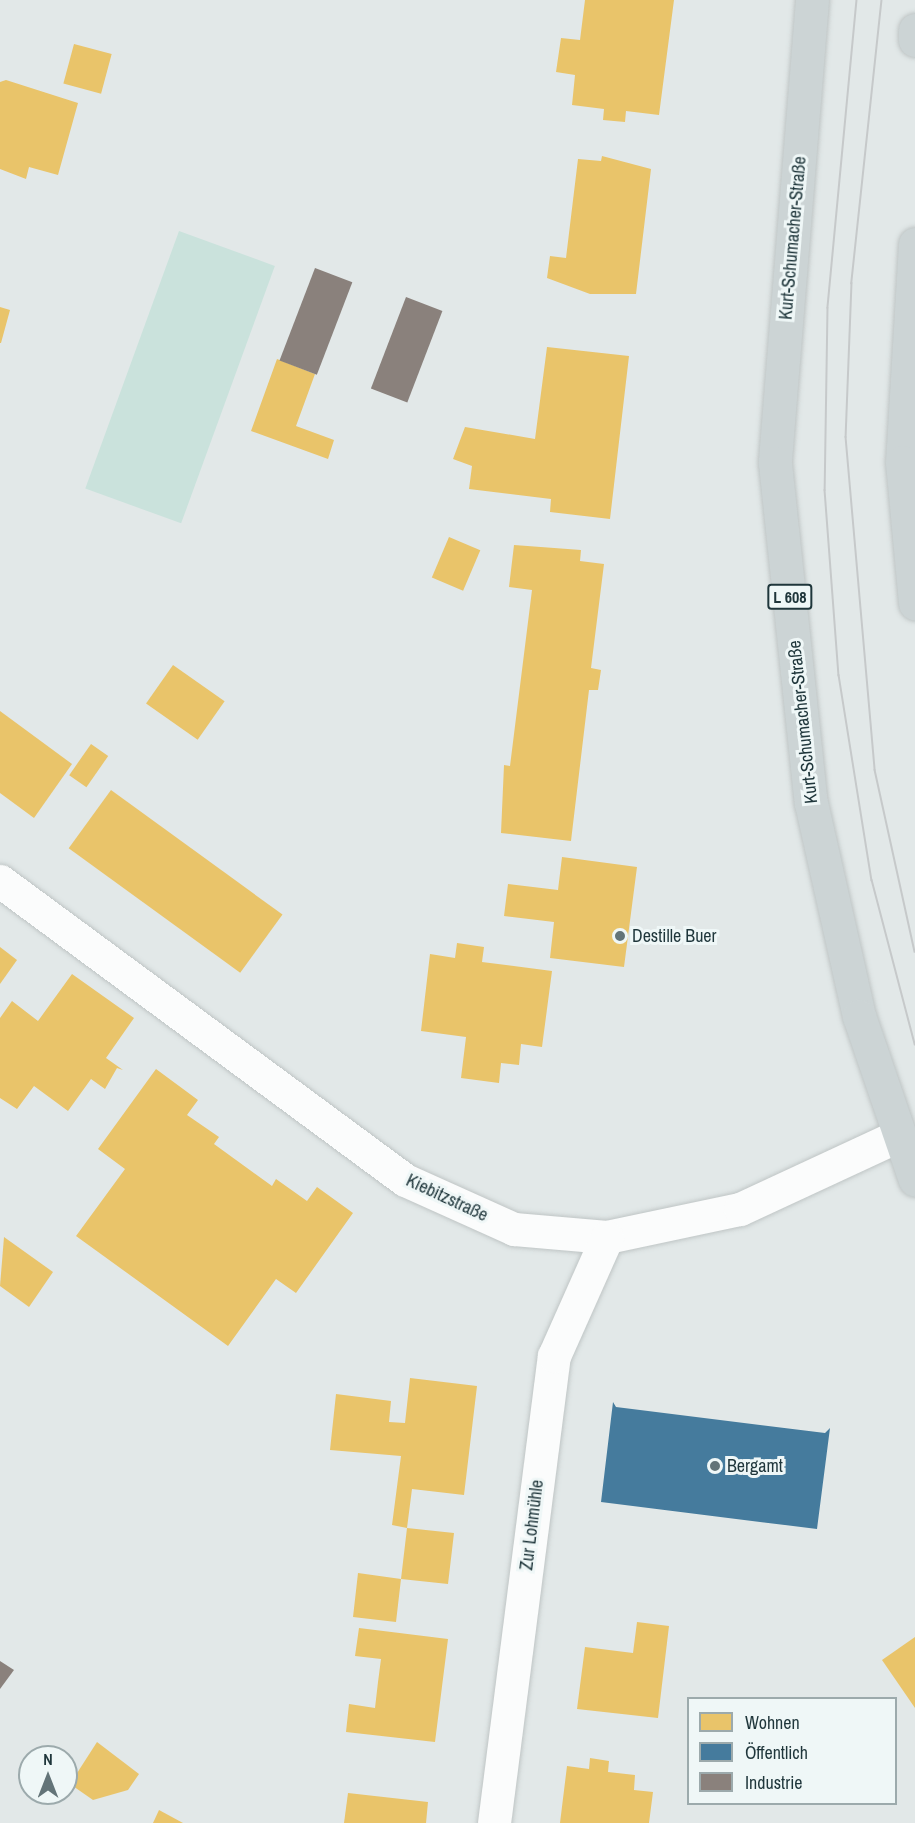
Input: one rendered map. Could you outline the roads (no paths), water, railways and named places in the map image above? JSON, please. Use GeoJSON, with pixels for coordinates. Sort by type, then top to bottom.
{"type":"FeatureCollection","features":[{"type":"Feature","properties":{"kind":"main road","name":"Kurt-Schumacher-Straße"},"geometry":{"type":"LineString","coordinates":[[812,0],[776,463],[811,803],[859,1016],[897,1136],[915,1180]]}},
{"type":"Feature","properties":{"kind":"main road"},"geometry":{"type":"LineString","coordinates":[[915,30],[915,40]]}},
{"type":"Feature","properties":{"kind":"main road"},"geometry":{"type":"LineString","coordinates":[[915,244],[902,462],[915,603]]}},
{"type":"Feature","properties":{"kind":"street","name":"Kiebitzstraße"},"geometry":{"type":"LineString","coordinates":[[0,881],[405,1180],[514,1229],[607,1237],[740,1209],[897,1136]]}},
{"type":"Feature","properties":{"kind":"street","name":"Zur Lohmühle"},"geometry":{"type":"LineString","coordinates":[[494,1823],[554,1356],[607,1237]]}},
{"type":"Feature","properties":{"kind":"tram line"},"geometry":{"type":"LineString","coordinates":[[857,0],[828,308],[825,490],[839,675],[872,880],[915,1044]]}},
{"type":"Feature","properties":{"kind":"tram line"},"geometry":{"type":"LineString","coordinates":[[882,0],[852,283],[846,437],[875,770],[915,952]]}},
{"type":"Feature","properties":{"kind":"place","name":"Destille Buer"},"geometry":{"type":"Point","coordinates":[620,936]}},
{"type":"Feature","properties":{"kind":"place","name":"Bergamt"},"geometry":{"type":"Point","coordinates":[715,1466]}}]}
